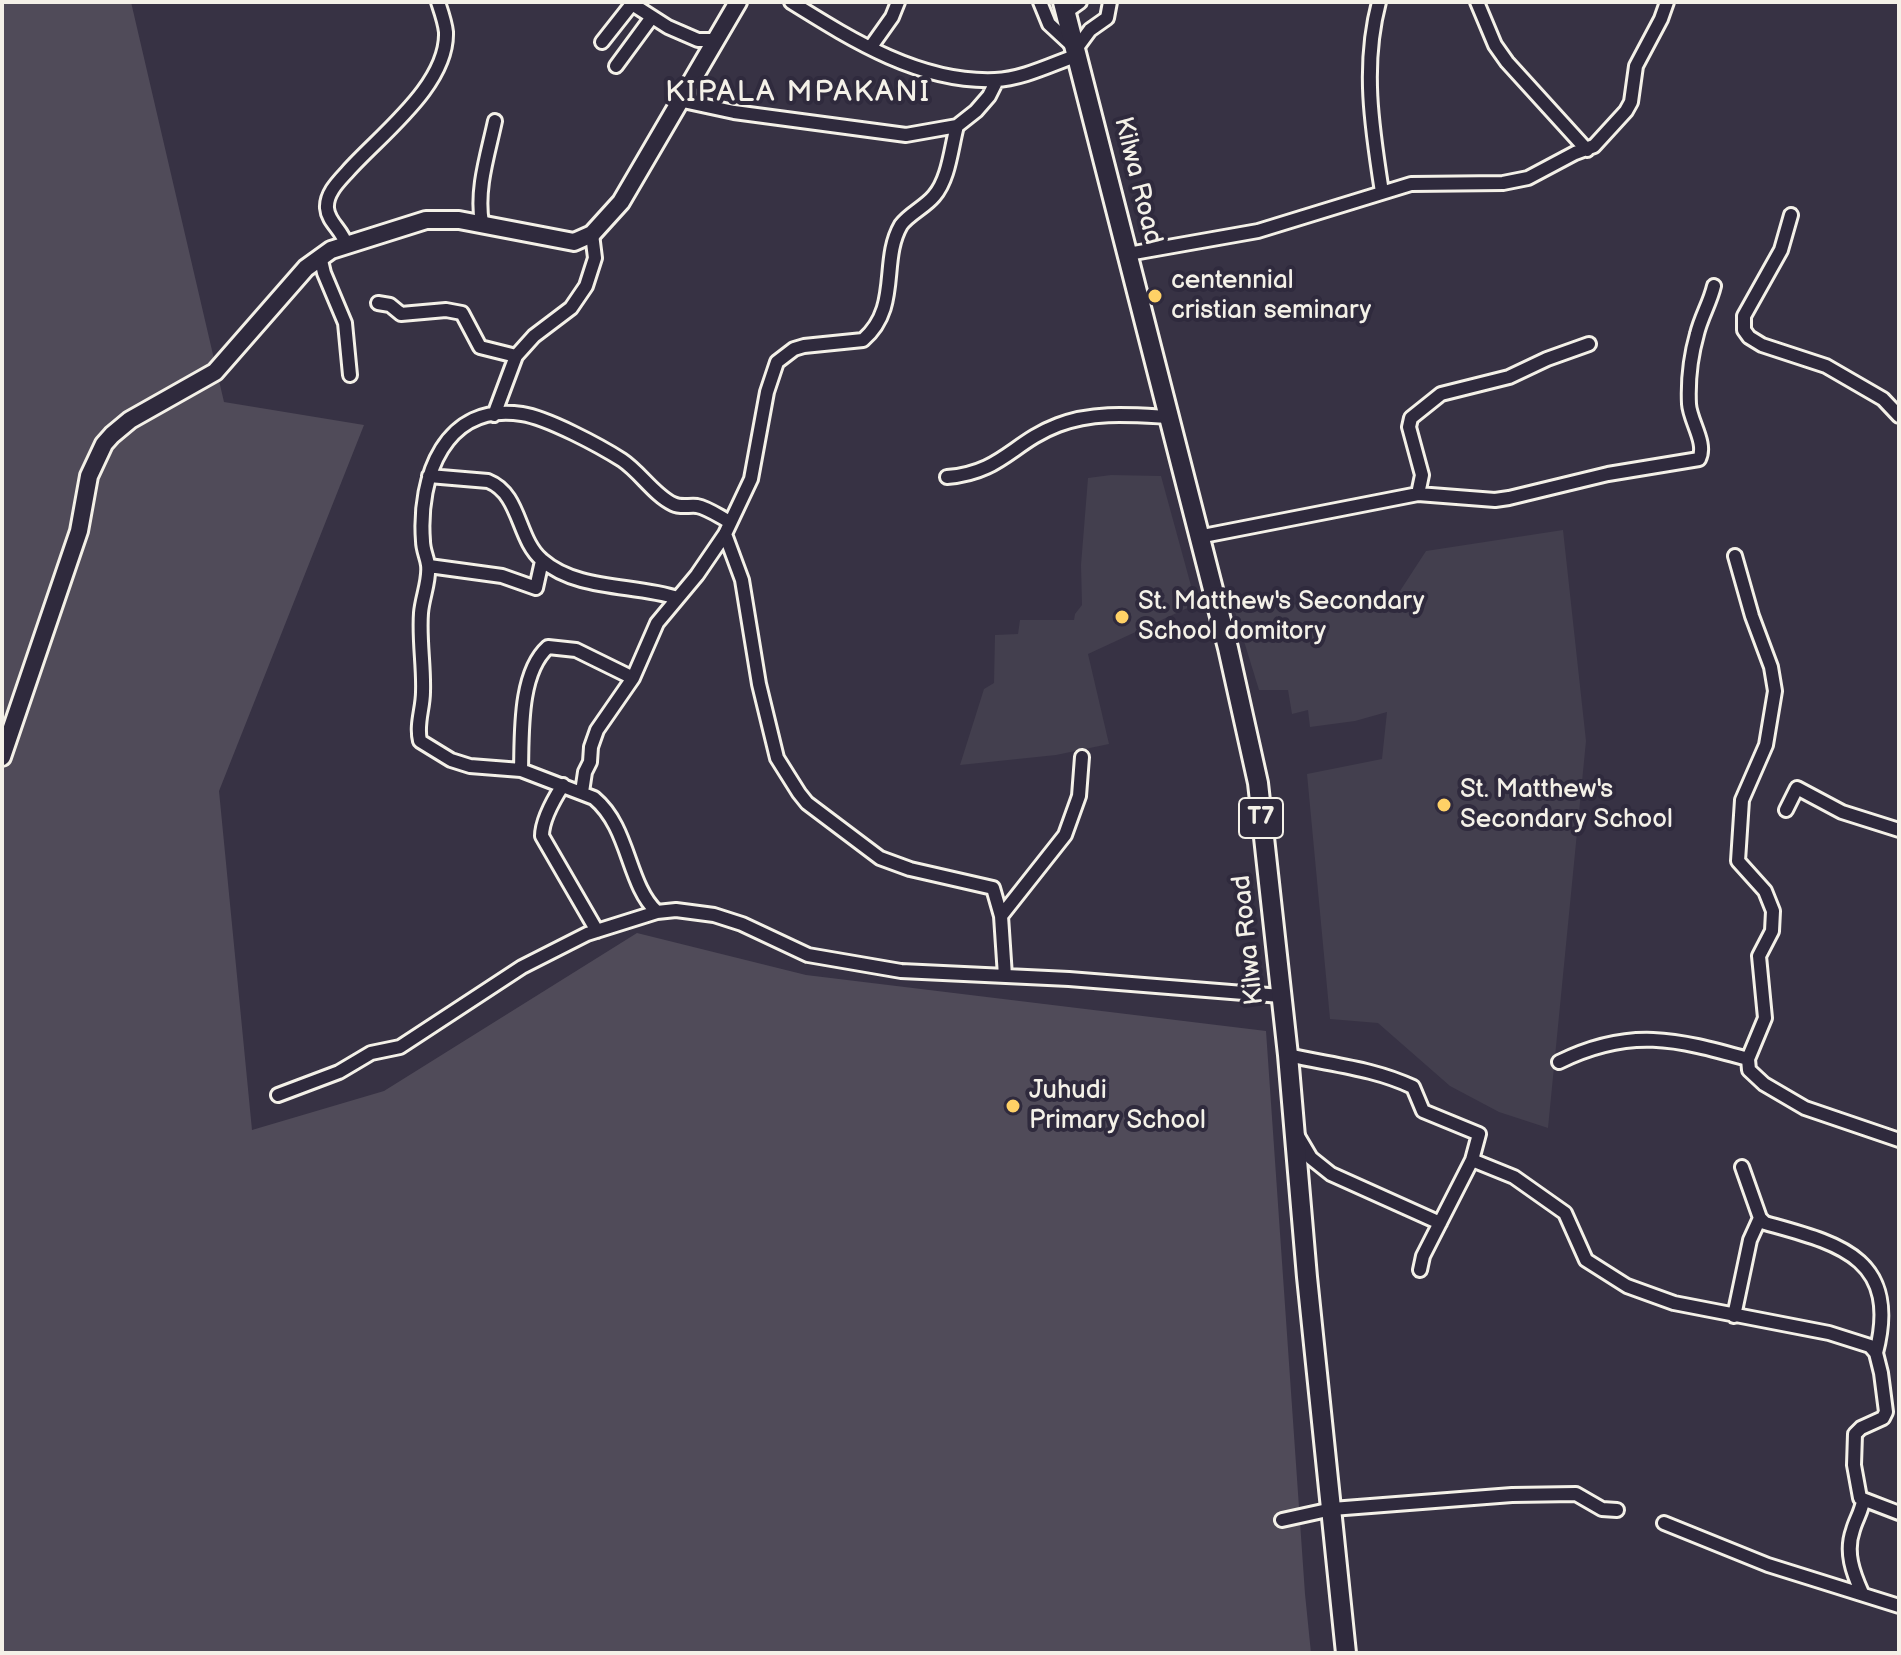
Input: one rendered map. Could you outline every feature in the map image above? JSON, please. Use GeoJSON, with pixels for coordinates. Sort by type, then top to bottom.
{"type":"FeatureCollection","features":[{"type":"Feature","properties":{"kind":"highway","name":"Kilwa Road"},"geometry":{"type":"LineString","coordinates":[[1070,5],[1077,52],[1228,648],[1258,783],[1288,1055],[1346,1653]]}},
{"type":"Feature","properties":{"kind":"main road"},"geometry":{"type":"LineString","coordinates":[[2,757],[79,531],[89,476],[104,444],[130,420],[215,372],[274,302],[320,256],[426,220],[482,223],[574,242],[592,234],[621,202],[683,101],[738,2]]}},
{"type":"Feature","properties":{"kind":"street"},"geometry":{"type":"LineString","coordinates":[[346,245],[343,233],[329,215],[328,198],[365,152],[431,82],[444,50],[446,32],[438,2]]}},
{"type":"Feature","properties":{"kind":"street"},"geometry":{"type":"LineString","coordinates":[[791,2],[870,48],[940,75],[997,80],[1077,52],[1090,30],[1107,18],[1110,2]]}},
{"type":"Feature","properties":{"kind":"street"},"geometry":{"type":"LineString","coordinates":[[870,48],[898,2]]}},
{"type":"Feature","properties":{"kind":"street"},"geometry":{"type":"LineString","coordinates":[[1040,2],[1049,24],[1077,52]]}},
{"type":"Feature","properties":{"kind":"street"},"geometry":{"type":"LineString","coordinates":[[1379,2],[1373,31],[1369,85],[1370,115],[1382,192]]}},
{"type":"Feature","properties":{"kind":"street"},"geometry":{"type":"LineString","coordinates":[[1477,2],[1495,45],[1507,62],[1587,150]]}},
{"type":"Feature","properties":{"kind":"street"},"geometry":{"type":"LineString","coordinates":[[1128,254],[1258,231],[1411,184],[1503,183],[1528,178],[1594,146],[1612,127],[1631,102],[1636,66],[1667,2]]}},
{"type":"Feature","properties":{"kind":"street"},"geometry":{"type":"LineString","coordinates":[[602,42],[629,5],[636,5],[652,17],[698,40],[717,40]]}},
{"type":"Feature","properties":{"kind":"street"},"geometry":{"type":"LineString","coordinates":[[616,66],[652,17]]}},
{"type":"Feature","properties":{"kind":"street"},"geometry":{"type":"LineString","coordinates":[[683,101],[734,112],[896,135],[924,134],[957,126],[982,104],[997,80]]}},
{"type":"Feature","properties":{"kind":"street"},"geometry":{"type":"LineString","coordinates":[[482,223],[479,208],[495,121]]}},
{"type":"Feature","properties":{"kind":"street"},"geometry":{"type":"LineString","coordinates":[[582,792],[597,730],[633,678],[657,623],[697,575],[728,528],[755,466],[767,392],[777,362],[794,349],[863,340],[872,330],[885,309],[901,225],[941,187],[957,126]]}},
{"type":"Feature","properties":{"kind":"street"},"geometry":{"type":"LineString","coordinates":[[1791,215],[1781,250],[1748,307],[1743,328],[1749,337],[1762,345],[1826,366],[1883,399],[1899,414]]}},
{"type":"Feature","properties":{"kind":"street"},"geometry":{"type":"LineString","coordinates":[[494,415],[516,356],[526,343],[558,319],[579,297],[595,258],[592,234]]}},
{"type":"Feature","properties":{"kind":"street"},"geometry":{"type":"LineString","coordinates":[[320,256],[345,323],[350,375]]}},
{"type":"Feature","properties":{"kind":"street"},"geometry":{"type":"LineString","coordinates":[[1198,537],[1418,494],[1501,499],[1608,474],[1700,458],[1701,449],[1689,406],[1690,388],[1697,331],[1709,307],[1714,286]]}},
{"type":"Feature","properties":{"kind":"street"},"geometry":{"type":"LineString","coordinates":[[378,303],[390,305],[401,314],[446,310],[462,313],[480,347],[516,356]]}},
{"type":"Feature","properties":{"kind":"street"},"geometry":{"type":"LineString","coordinates":[[1418,494],[1422,475],[1409,427],[1410,420],[1421,409],[1441,394],[1509,377],[1589,344]]}},
{"type":"Feature","properties":{"kind":"street"},"geometry":{"type":"LineString","coordinates":[[1899,399],[1899,414]]}},
{"type":"Feature","properties":{"kind":"street"},"geometry":{"type":"LineString","coordinates":[[657,912],[646,902],[626,847],[603,807],[594,798],[521,770],[470,766],[451,760],[420,741],[423,691],[420,636],[429,566],[422,531],[429,476],[441,449],[456,430],[482,417],[523,414],[562,429],[621,459],[669,502],[700,507],[728,528],[742,580],[759,684],[777,758],[790,780],[807,803],[880,858],[910,869],[993,888],[1001,916],[1005,976]]}},
{"type":"Feature","properties":{"kind":"street"},"geometry":{"type":"LineString","coordinates":[[947,477],[977,473],[996,464],[1041,433],[1080,419],[1124,415],[1170,417]]}},
{"type":"Feature","properties":{"kind":"street"},"geometry":{"type":"LineString","coordinates":[[429,476],[488,481],[498,485],[510,499],[528,543],[542,561],[564,572],[598,584],[654,590],[677,598]]}},
{"type":"Feature","properties":{"kind":"street"},"geometry":{"type":"LineString","coordinates":[[1735,556],[1771,667],[1775,691],[1766,745],[1742,800],[1738,861],[1765,891],[1773,911],[1772,931],[1759,956],[1765,1018],[1748,1059],[1751,1073],[1805,1108],[1899,1140]]}},
{"type":"Feature","properties":{"kind":"street"},"geometry":{"type":"LineString","coordinates":[[429,566],[502,576],[536,588],[542,561]]}},
{"type":"Feature","properties":{"kind":"street"},"geometry":{"type":"LineString","coordinates":[[521,770],[522,731],[530,677],[537,658],[548,647],[576,650],[633,678]]}},
{"type":"Feature","properties":{"kind":"street"},"geometry":{"type":"LineString","coordinates":[[1001,916],[1065,835],[1079,796],[1082,757]]}},
{"type":"Feature","properties":{"kind":"street"},"geometry":{"type":"LineString","coordinates":[[563,785],[541,833],[597,931]]}},
{"type":"Feature","properties":{"kind":"street"},"geometry":{"type":"LineString","coordinates":[[1786,810],[1797,788],[1842,812],[1899,830]]}},
{"type":"Feature","properties":{"kind":"street"},"geometry":{"type":"LineString","coordinates":[[278,1095],[339,1072],[361,1057],[400,1047],[522,967],[597,931],[657,912],[685,909],[742,924],[798,951],[851,964],[901,971],[1281,996]]}},
{"type":"Feature","properties":{"kind":"street"},"geometry":{"type":"LineString","coordinates":[[1559,1062],[1598,1045],[1653,1039],[1680,1041],[1748,1059]]}},
{"type":"Feature","properties":{"kind":"street"},"geometry":{"type":"LineString","coordinates":[[1288,1055],[1356,1067],[1410,1086],[1415,1090],[1423,1111],[1477,1132],[1479,1138],[1472,1160],[1423,1256],[1420,1270]]}},
{"type":"Feature","properties":{"kind":"street"},"geometry":{"type":"LineString","coordinates":[[1293,1127],[1311,1158],[1322,1169],[1440,1223]]}},
{"type":"Feature","properties":{"kind":"street"},"geometry":{"type":"LineString","coordinates":[[1472,1160],[1514,1177],[1565,1213],[1583,1256],[1608,1275],[1649,1295],[1734,1316],[1854,1339],[1870,1346],[1876,1353],[1886,1398],[1885,1416]]}},
{"type":"Feature","properties":{"kind":"street"},"geometry":{"type":"LineString","coordinates":[[1742,1167],[1760,1218],[1765,1223],[1851,1248],[1868,1257],[1881,1270],[1892,1297],[1893,1311],[1890,1325],[1876,1353]]}},
{"type":"Feature","properties":{"kind":"street"},"geometry":{"type":"LineString","coordinates":[[1734,1316],[1750,1240],[1760,1218]]}},
{"type":"Feature","properties":{"kind":"street"},"geometry":{"type":"LineString","coordinates":[[1862,1593],[1852,1566],[1849,1545],[1863,1500],[1856,1480],[1854,1438],[1861,1428],[1885,1416],[1899,1416]]}},
{"type":"Feature","properties":{"kind":"street"},"geometry":{"type":"LineString","coordinates":[[1282,1520],[1332,1509],[1413,1501],[1564,1494],[1579,1495],[1602,1509],[1617,1510]]}},
{"type":"Feature","properties":{"kind":"street"},"geometry":{"type":"LineString","coordinates":[[1863,1500],[1899,1513]]}},
{"type":"Feature","properties":{"kind":"street"},"geometry":{"type":"LineString","coordinates":[[1664,1523],[1768,1565],[1899,1606]]}},
{"type":"Feature","properties":{"kind":"shaded area"},"geometry":{"type":"Polygon","coordinates":[[[2,2],[131,2],[224,402],[364,425],[219,791],[252,1130],[384,1091],[637,933],[806,975],[1266,1031],[1311,1653],[2,1653],[2,2]]]}},
{"type":"Feature","properties":{"kind":"shaded area","name":"St. Matthew's Secondary School domitory"},"geometry":{"type":"Polygon","coordinates":[[[1161,476],[1196,604],[1088,654],[1109,744],[1056,755],[960,765],[984,689],[994,683],[995,635],[1018,634],[1020,620],[1074,620],[1082,605],[1081,565],[1088,478],[1161,476]]]}},
{"type":"Feature","properties":{"kind":"shaded area","name":"St. Matthew's Secondary School"},"geometry":{"type":"Polygon","coordinates":[[[1563,530],[1586,741],[1548,1128],[1499,1112],[1450,1086],[1378,1023],[1330,1019],[1307,774],[1382,759],[1387,712],[1355,721],[1310,727],[1308,710],[1292,714],[1288,690],[1259,690],[1235,612],[1400,591],[1426,551],[1563,530]]]}},
{"type":"Feature","properties":{"kind":"place","name":"centennial cristian seminary"},"geometry":{"type":"Point","coordinates":[1155,296]}},
{"type":"Feature","properties":{"kind":"place","name":"St. Matthew's Secondary School domitory"},"geometry":{"type":"Point","coordinates":[1122,617]}},
{"type":"Feature","properties":{"kind":"place","name":"St. Matthew's Secondary School"},"geometry":{"type":"Point","coordinates":[1444,805]}},
{"type":"Feature","properties":{"kind":"place","name":"Juhudi Primary School"},"geometry":{"type":"Point","coordinates":[1013,1106]}},
{"type":"Feature","properties":{"kind":"district","name":"KIPALA MPAKANI"},"geometry":{"type":"Point","coordinates":[798,93]}}]}
